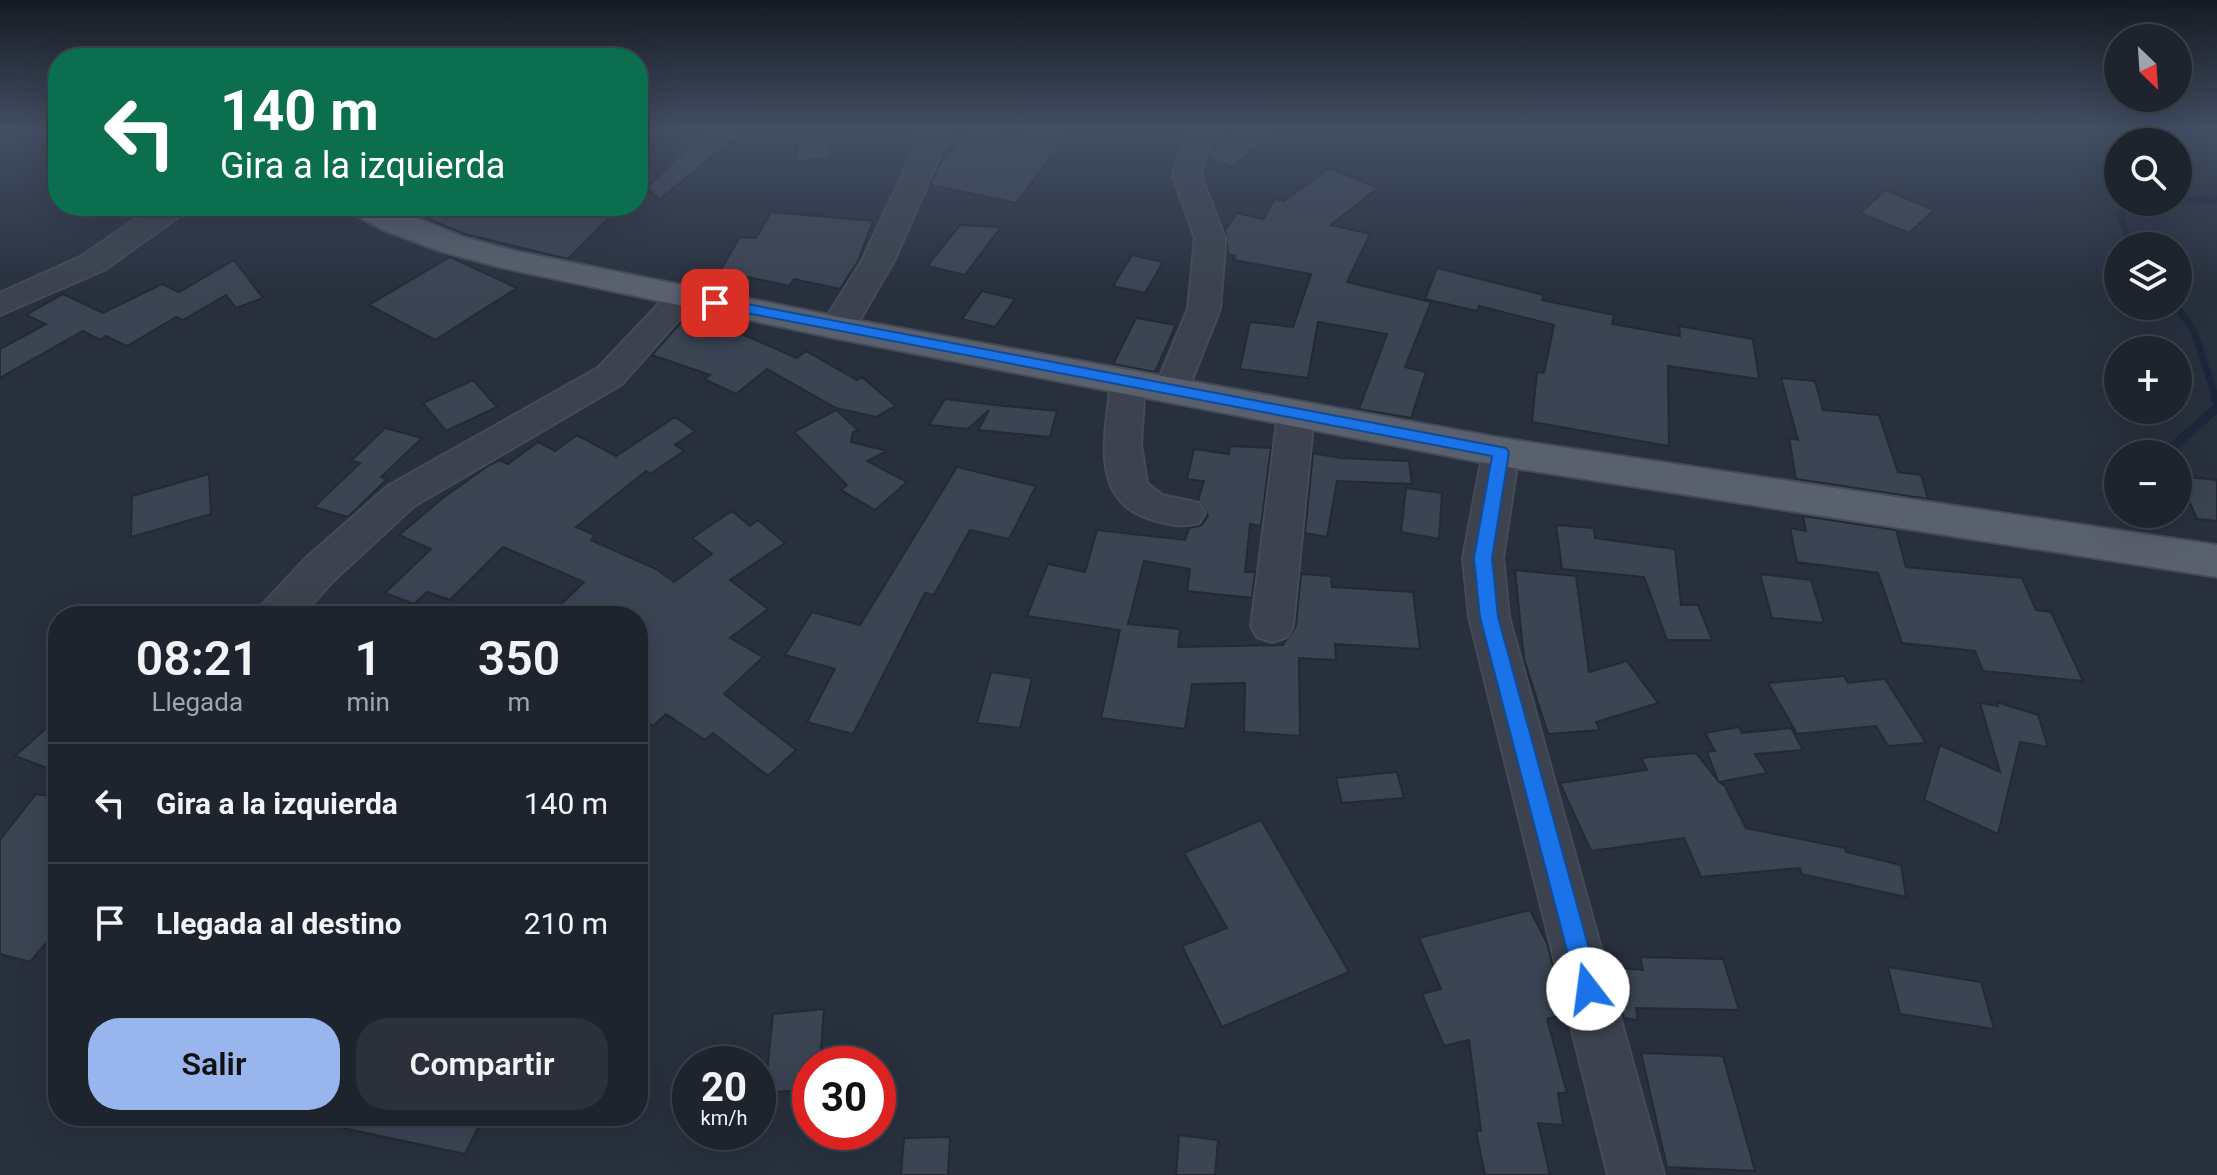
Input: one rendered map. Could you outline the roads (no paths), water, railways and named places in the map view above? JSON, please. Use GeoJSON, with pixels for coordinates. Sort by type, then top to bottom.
{"type":"FeatureCollection","features":[{"type":"Feature","properties":{"kind":"main road"},"geometry":{"type":"LineString","coordinates":[[382,216],[452,244],[511,260],[839,328],[1296,414],[1501,452],[2217,561]]}},
{"type":"Feature","properties":{"kind":"street"},"geometry":{"type":"LineString","coordinates":[[839,328],[849,303],[878,261],[909,183]]}},
{"type":"Feature","properties":{"kind":"street"},"geometry":{"type":"LineString","coordinates":[[1171,390],[1204,309],[1210,238],[1190,183]]}},
{"type":"Feature","properties":{"kind":"street"},"geometry":{"type":"LineString","coordinates":[[0,305],[113,252],[162,216]]}},
{"type":"Feature","properties":{"kind":"street"},"geometry":{"type":"LineString","coordinates":[[285,606],[320,569],[401,496],[610,376],[684,296]]}},
{"type":"Feature","properties":{"kind":"street"},"geometry":{"type":"LineString","coordinates":[[1128,382],[1123,463],[1130,489],[1148,504],[1186,513]]}},
{"type":"Feature","properties":{"kind":"street"},"geometry":{"type":"LineString","coordinates":[[1272,626],[1296,414]]}},
{"type":"Feature","properties":{"kind":"street"},"geometry":{"type":"LineString","coordinates":[[1501,452],[1483,558],[1489,617],[1636,1175]]}},
{"type":"Feature","properties":{"kind":"waterway"},"geometry":{"type":"LineString","coordinates":[[2192,200],[2217,199]]}},
{"type":"Feature","properties":{"kind":"waterway"},"geometry":{"type":"LineString","coordinates":[[2121,216],[2126,232]]}},
{"type":"Feature","properties":{"kind":"waterway"},"geometry":{"type":"LineString","coordinates":[[2186,320],[2194,331],[2216,399]]}},
{"type":"Feature","properties":{"kind":"waterway"},"geometry":{"type":"LineString","coordinates":[[2215,397],[2217,402]]}},
{"type":"Feature","properties":{"kind":"waterway"},"geometry":{"type":"LineString","coordinates":[[2180,440],[2217,408]]}}]}
